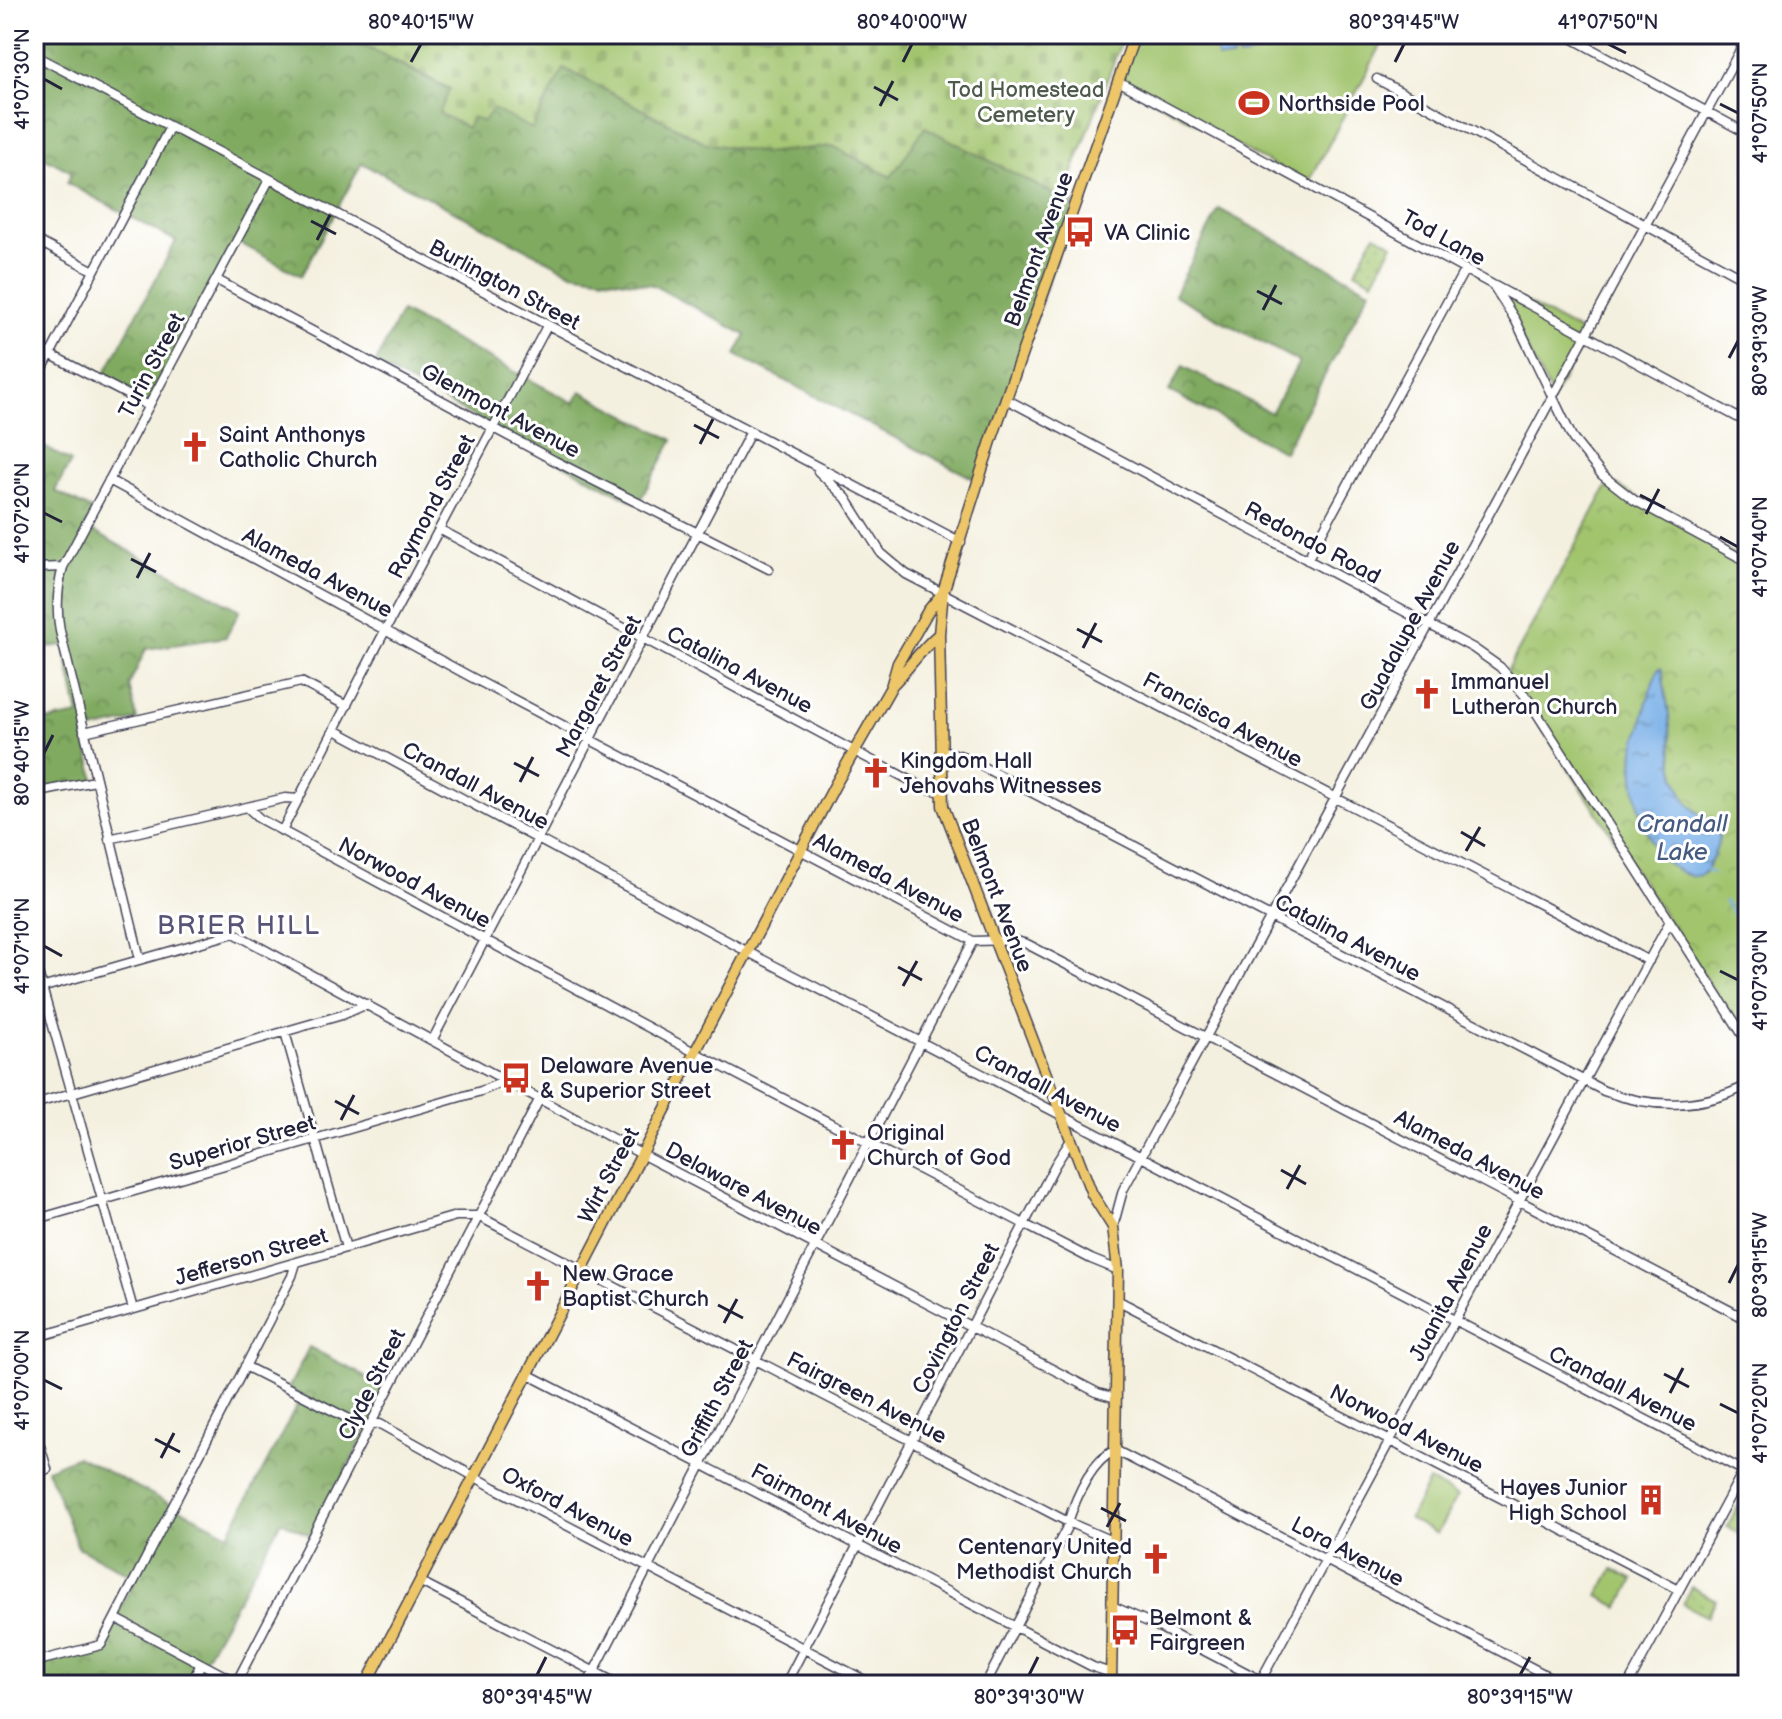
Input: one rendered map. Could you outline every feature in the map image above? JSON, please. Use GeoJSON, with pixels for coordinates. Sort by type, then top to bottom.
{"type":"FeatureCollection","features":[{"type":"Feature","properties":{"kind":"main road","name":"Belmont Avenue"},"geometry":{"type":"LineString","coordinates":[[1111,1679],[1118,1270],[1113,1227],[1092,1194],[948,822],[942,792],[939,634],[943,592],[1006,399],[1135,34]]}},
{"type":"Feature","properties":{"kind":"main road","name":"Wirt Street"},"geometry":{"type":"LineString","coordinates":[[891,687],[898,663],[928,611],[943,592]]}},
{"type":"Feature","properties":{"kind":"main road","name":"Wirt Street"},"geometry":{"type":"LineString","coordinates":[[366,1685],[694,1052],[854,751],[891,687],[908,669],[918,652],[939,634]]}},
{"type":"Feature","properties":{"kind":"street"},"geometry":{"type":"LineString","coordinates":[[1564,34],[1748,134]]}},
{"type":"Feature","properties":{"kind":"street"},"geometry":{"type":"LineString","coordinates":[[1727,34],[1746,44]]}},
{"type":"Feature","properties":{"kind":"street","name":"Guadalupe Avenue"},"geometry":{"type":"LineString","coordinates":[[1113,1227],[1123,1190],[1706,111],[1746,44]]}},
{"type":"Feature","properties":{"kind":"street","name":"Burlington Street"},"geometry":{"type":"LineString","coordinates":[[34,55],[961,542]]}},
{"type":"Feature","properties":{"kind":"street"},"geometry":{"type":"LineString","coordinates":[[1377,79],[1748,281]]}},
{"type":"Feature","properties":{"kind":"street","name":"Tod Lane"},"geometry":{"type":"LineString","coordinates":[[1118,81],[1493,285],[1516,321],[1585,455],[1617,488],[1644,506],[1748,562]]}},
{"type":"Feature","properties":{"kind":"street"},"geometry":{"type":"LineString","coordinates":[[34,385],[170,127]]}},
{"type":"Feature","properties":{"kind":"street","name":"Turin Street"},"geometry":{"type":"LineString","coordinates":[[140,959],[95,781],[57,610],[63,567],[269,180]]}},
{"type":"Feature","properties":{"kind":"street"},"geometry":{"type":"LineString","coordinates":[[34,239],[94,271]]}},
{"type":"Feature","properties":{"kind":"street"},"geometry":{"type":"LineString","coordinates":[[1307,560],[1465,269]]}},
{"type":"Feature","properties":{"kind":"street","name":"Glenmont Avenue"},"geometry":{"type":"LineString","coordinates":[[217,280],[769,569]]}},
{"type":"Feature","properties":{"kind":"street"},"geometry":{"type":"LineString","coordinates":[[1493,285],[1748,423]]}},
{"type":"Feature","properties":{"kind":"street","name":"Raymond Street"},"geometry":{"type":"LineString","coordinates":[[282,831],[547,326]]}},
{"type":"Feature","properties":{"kind":"street"},"geometry":{"type":"LineString","coordinates":[[34,346],[149,406]]}},
{"type":"Feature","properties":{"kind":"street","name":"Redondo Road"},"geometry":{"type":"LineString","coordinates":[[1006,399],[1488,658],[1519,687],[1748,1043]]}},
{"type":"Feature","properties":{"kind":"street","name":"Margaret Street"},"geometry":{"type":"LineString","coordinates":[[433,1039],[750,433]]}},
{"type":"Feature","properties":{"kind":"street","name":"Francisca Avenue"},"geometry":{"type":"LineString","coordinates":[[815,467],[846,498],[887,559],[906,574],[1649,961]]}},
{"type":"Feature","properties":{"kind":"street","name":"Alameda Avenue"},"geometry":{"type":"LineString","coordinates":[[109,480],[973,941],[995,939],[1027,944],[1748,1320]]}},
{"type":"Feature","properties":{"kind":"street","name":"Catalina Avenue"},"geometry":{"type":"LineString","coordinates":[[439,529],[854,751],[925,788],[942,792]]}},
{"type":"Feature","properties":{"kind":"street"},"geometry":{"type":"LineString","coordinates":[[34,568],[63,567]]}},
{"type":"Feature","properties":{"kind":"street"},"geometry":{"type":"LineString","coordinates":[[84,732],[301,682],[347,706]]}},
{"type":"Feature","properties":{"kind":"street","name":"Crandall Avenue"},"geometry":{"type":"LineString","coordinates":[[335,730],[748,952],[1455,1321],[1746,1469]]}},
{"type":"Feature","properties":{"kind":"street","name":"Catalina Avenue"},"geometry":{"type":"LineString","coordinates":[[942,750],[962,756],[1625,1099],[1670,1105],[1722,1097],[1748,1085]]}},
{"type":"Feature","properties":{"kind":"street"},"geometry":{"type":"LineString","coordinates":[[34,793],[95,781]]}},
{"type":"Feature","properties":{"kind":"street"},"geometry":{"type":"LineString","coordinates":[[109,839],[285,798],[299,799]]}},
{"type":"Feature","properties":{"kind":"street","name":"Norwood Avenue"},"geometry":{"type":"LineString","coordinates":[[247,807],[260,819],[282,831],[694,1052],[1024,1224]]}},
{"type":"Feature","properties":{"kind":"street","name":"Juanita Avenue"},"geometry":{"type":"LineString","coordinates":[[1261,1680],[1670,921]]}},
{"type":"Feature","properties":{"kind":"street","name":"Delaware Avenue"},"geometry":{"type":"LineString","coordinates":[[140,959],[234,933],[641,1154],[1098,1393],[1116,1398]]}},
{"type":"Feature","properties":{"kind":"street","name":"Griffith Street"},"geometry":{"type":"LineString","coordinates":[[587,1685],[973,941]]}},
{"type":"Feature","properties":{"kind":"street"},"geometry":{"type":"LineString","coordinates":[[34,959],[38,989],[72,1093],[133,1309]]}},
{"type":"Feature","properties":{"kind":"street"},"geometry":{"type":"LineString","coordinates":[[38,989],[140,959]]}},
{"type":"Feature","properties":{"kind":"street"},"geometry":{"type":"LineString","coordinates":[[34,1104],[359,1010],[367,1004]]}},
{"type":"Feature","properties":{"kind":"street"},"geometry":{"type":"LineString","coordinates":[[285,1032],[346,1248]]}},
{"type":"Feature","properties":{"kind":"street","name":"Superior Street"},"geometry":{"type":"LineString","coordinates":[[34,1220],[481,1091],[506,1081]]}},
{"type":"Feature","properties":{"kind":"street","name":"Clyde Street"},"geometry":{"type":"LineString","coordinates":[[238,1684],[539,1100]]}},
{"type":"Feature","properties":{"kind":"street","name":"Covington Street"},"geometry":{"type":"LineString","coordinates":[[785,1685],[1024,1224],[1071,1140]]}},
{"type":"Feature","properties":{"kind":"street","name":"Jefferson Street"},"geometry":{"type":"LineString","coordinates":[[34,1338],[456,1216],[478,1216]]}},
{"type":"Feature","properties":{"kind":"street","name":"Fairgreen Avenue"},"geometry":{"type":"LineString","coordinates":[[478,1216],[1068,1522],[1114,1542]]}},
{"type":"Feature","properties":{"kind":"street"},"geometry":{"type":"LineString","coordinates":[[1024,1224],[1118,1270]]}},
{"type":"Feature","properties":{"kind":"street"},"geometry":{"type":"LineString","coordinates":[[34,1662],[98,1648],[296,1263]]}},
{"type":"Feature","properties":{"kind":"street","name":"Norwood Avenue"},"geometry":{"type":"LineString","coordinates":[[1117,1300],[1679,1590]]}},
{"type":"Feature","properties":{"kind":"street","name":"Oxford Avenue"},"geometry":{"type":"LineString","coordinates":[[245,1366],[363,1426],[380,1424],[874,1685]]}},
{"type":"Feature","properties":{"kind":"street","name":"Fairmont Avenue"},"geometry":{"type":"LineString","coordinates":[[527,1374],[1111,1679]]}},
{"type":"Feature","properties":{"kind":"street"},"geometry":{"type":"LineString","coordinates":[[34,1426],[47,1469],[34,1475]]}},
{"type":"Feature","properties":{"kind":"street"},"geometry":{"type":"LineString","coordinates":[[985,1685],[1097,1462],[1115,1450]]}},
{"type":"Feature","properties":{"kind":"street","name":"Lora Avenue"},"geometry":{"type":"LineString","coordinates":[[1115,1450],[1565,1685]]}},
{"type":"Feature","properties":{"kind":"street"},"geometry":{"type":"LineString","coordinates":[[1628,1685],[1746,1469]]}},
{"type":"Feature","properties":{"kind":"street"},"geometry":{"type":"LineString","coordinates":[[421,1582],[620,1685]]}},
{"type":"Feature","properties":{"kind":"street"},"geometry":{"type":"LineString","coordinates":[[1112,1606],[1270,1685]]}},
{"type":"Feature","properties":{"kind":"street"},"geometry":{"type":"LineString","coordinates":[[115,1618],[238,1684]]}},
{"type":"Feature","properties":{"kind":"street"},"geometry":{"type":"LineString","coordinates":[[190,1685],[201,1664]]}},
{"type":"Feature","properties":{"kind":"green space"},"geometry":{"type":"Polygon","coordinates":[[[34,34],[342,34],[450,90],[473,116],[492,109],[564,68],[706,143],[763,153],[833,146],[891,177],[925,126],[1063,199],[1075,202],[980,482],[736,355],[746,335],[653,285],[572,273],[362,163],[301,276],[238,242],[149,406],[101,381],[176,241],[67,183],[72,172],[34,152],[34,34]]]}},
{"type":"Feature","properties":{"kind":"green space","name":"Tod Homestead Cemetery"},"geometry":{"type":"Polygon","coordinates":[[[342,34],[1124,34],[1063,199],[925,127],[891,177],[833,146],[763,153],[706,143],[564,68],[532,129],[493,109],[483,122],[473,117],[467,128],[439,113],[450,89],[342,34]]]}},
{"type":"Feature","properties":{"kind":"green space","name":"Northside Pool"},"geometry":{"type":"Polygon","coordinates":[[[1135,34],[1387,34],[1308,184],[1118,81],[1135,34]]]}},
{"type":"Feature","properties":{"kind":"green space"},"geometry":{"type":"Polygon","coordinates":[[[1219,209],[1370,290],[1284,452],[1169,391],[1183,366],[1271,413],[1299,362],[1174,295],[1219,209]]]}},
{"type":"Feature","properties":{"kind":"green space"},"geometry":{"type":"Polygon","coordinates":[[[1375,234],[1393,244],[1373,281],[1355,271],[1375,234]]]}},
{"type":"Feature","properties":{"kind":"green space"},"geometry":{"type":"Polygon","coordinates":[[[1493,285],[1586,335],[1553,398],[1493,285]]]}},
{"type":"Feature","properties":{"kind":"green space"},"geometry":{"type":"Polygon","coordinates":[[[401,312],[574,403],[581,391],[673,440],[638,504],[375,364],[401,312]]]}},
{"type":"Feature","properties":{"kind":"green space"},"geometry":{"type":"Polygon","coordinates":[[[34,441],[71,462],[55,491],[93,511],[85,527],[240,610],[226,637],[146,649],[129,685],[137,720],[84,732],[95,781],[34,793],[34,661],[47,721],[79,715],[64,645],[34,649],[34,441]]]}},
{"type":"Feature","properties":{"kind":"green space"},"geometry":{"type":"Polygon","coordinates":[[[1610,481],[1748,562],[1748,1043],[1506,673],[1610,481]]]}},
{"type":"Feature","properties":{"kind":"green space"},"geometry":{"type":"Polygon","coordinates":[[[309,1347],[389,1389],[312,1536],[281,1521],[190,1685],[34,1685],[34,1662],[99,1648],[136,1578],[78,1547],[47,1469],[77,1456],[229,1534],[302,1396],[288,1389],[309,1347]]]}},
{"type":"Feature","properties":{"kind":"green space"},"geometry":{"type":"Polygon","coordinates":[[[1429,1481],[1457,1496],[1437,1534],[1409,1519],[1429,1481]]]}},
{"type":"Feature","properties":{"kind":"green space"},"geometry":{"type":"Polygon","coordinates":[[[1748,1488],[1748,1538],[1727,1527],[1748,1488]]]}},
{"type":"Feature","properties":{"kind":"green space"},"geometry":{"type":"Polygon","coordinates":[[[1613,1569],[1634,1580],[1619,1607],[1598,1596],[1613,1569]]]}},
{"type":"Feature","properties":{"kind":"green space"},"geometry":{"type":"Polygon","coordinates":[[[1691,1587],[1716,1600],[1707,1617],[1683,1604],[1691,1587]]]}},
{"type":"Feature","properties":{"kind":"water"},"geometry":{"type":"Polygon","coordinates":[[[1212,34],[1229,34],[1234,53],[1232,59],[1218,58],[1208,40],[1212,39],[1212,34]]]}},
{"type":"Feature","properties":{"kind":"water"},"geometry":{"type":"Polygon","coordinates":[[[1231,34],[1252,34],[1255,41],[1267,37],[1270,48],[1239,58],[1231,34]]]}},
{"type":"Feature","properties":{"kind":"water","name":"Crandall Lake"},"geometry":{"type":"Polygon","coordinates":[[[1659,668],[1662,669],[1677,779],[1690,805],[1713,825],[1719,836],[1711,862],[1698,875],[1684,873],[1664,859],[1647,831],[1637,797],[1634,750],[1659,668]]]}},
{"type":"Feature","properties":{"kind":"waterway"},"geometry":{"type":"LineString","coordinates":[[1706,870],[1712,873]]}},
{"type":"Feature","properties":{"kind":"waterway"},"geometry":{"type":"LineString","coordinates":[[1724,901],[1736,918],[1748,954]]}},
{"type":"Feature","properties":{"kind":"place","name":"Northside Pool"},"geometry":{"type":"Point","coordinates":[1254,103]}},
{"type":"Feature","properties":{"kind":"place","name":"VA Clinic"},"geometry":{"type":"Point","coordinates":[1080,232]}},
{"type":"Feature","properties":{"kind":"place","name":"Saint Anthonys Catholic Church"},"geometry":{"type":"Point","coordinates":[195,447]}},
{"type":"Feature","properties":{"kind":"place","name":"Immanuel Lutheran Church"},"geometry":{"type":"Point","coordinates":[1427,694]}},
{"type":"Feature","properties":{"kind":"place","name":"Kingdom Hall Jehovahs Witnesses"},"geometry":{"type":"Point","coordinates":[876,773]}},
{"type":"Feature","properties":{"kind":"place","name":"Delaware Avenue & Superior Street"},"geometry":{"type":"Point","coordinates":[516,1078]}},
{"type":"Feature","properties":{"kind":"place","name":"Original Church of God"},"geometry":{"type":"Point","coordinates":[843,1145]}},
{"type":"Feature","properties":{"kind":"place","name":"New Grace Baptist Church"},"geometry":{"type":"Point","coordinates":[538,1286]}},
{"type":"Feature","properties":{"kind":"place","name":"Hayes Junior High School"},"geometry":{"type":"Point","coordinates":[1651,1500]}},
{"type":"Feature","properties":{"kind":"place","name":"Centenary United Methodist Church"},"geometry":{"type":"Point","coordinates":[1156,1559]}},
{"type":"Feature","properties":{"kind":"place","name":"Belmont & Fairgreen"},"geometry":{"type":"Point","coordinates":[1125,1630]}},
{"type":"Feature","properties":{"kind":"district","name":"BRIER HILL"},"geometry":{"type":"Point","coordinates":[239,925]}}]}
